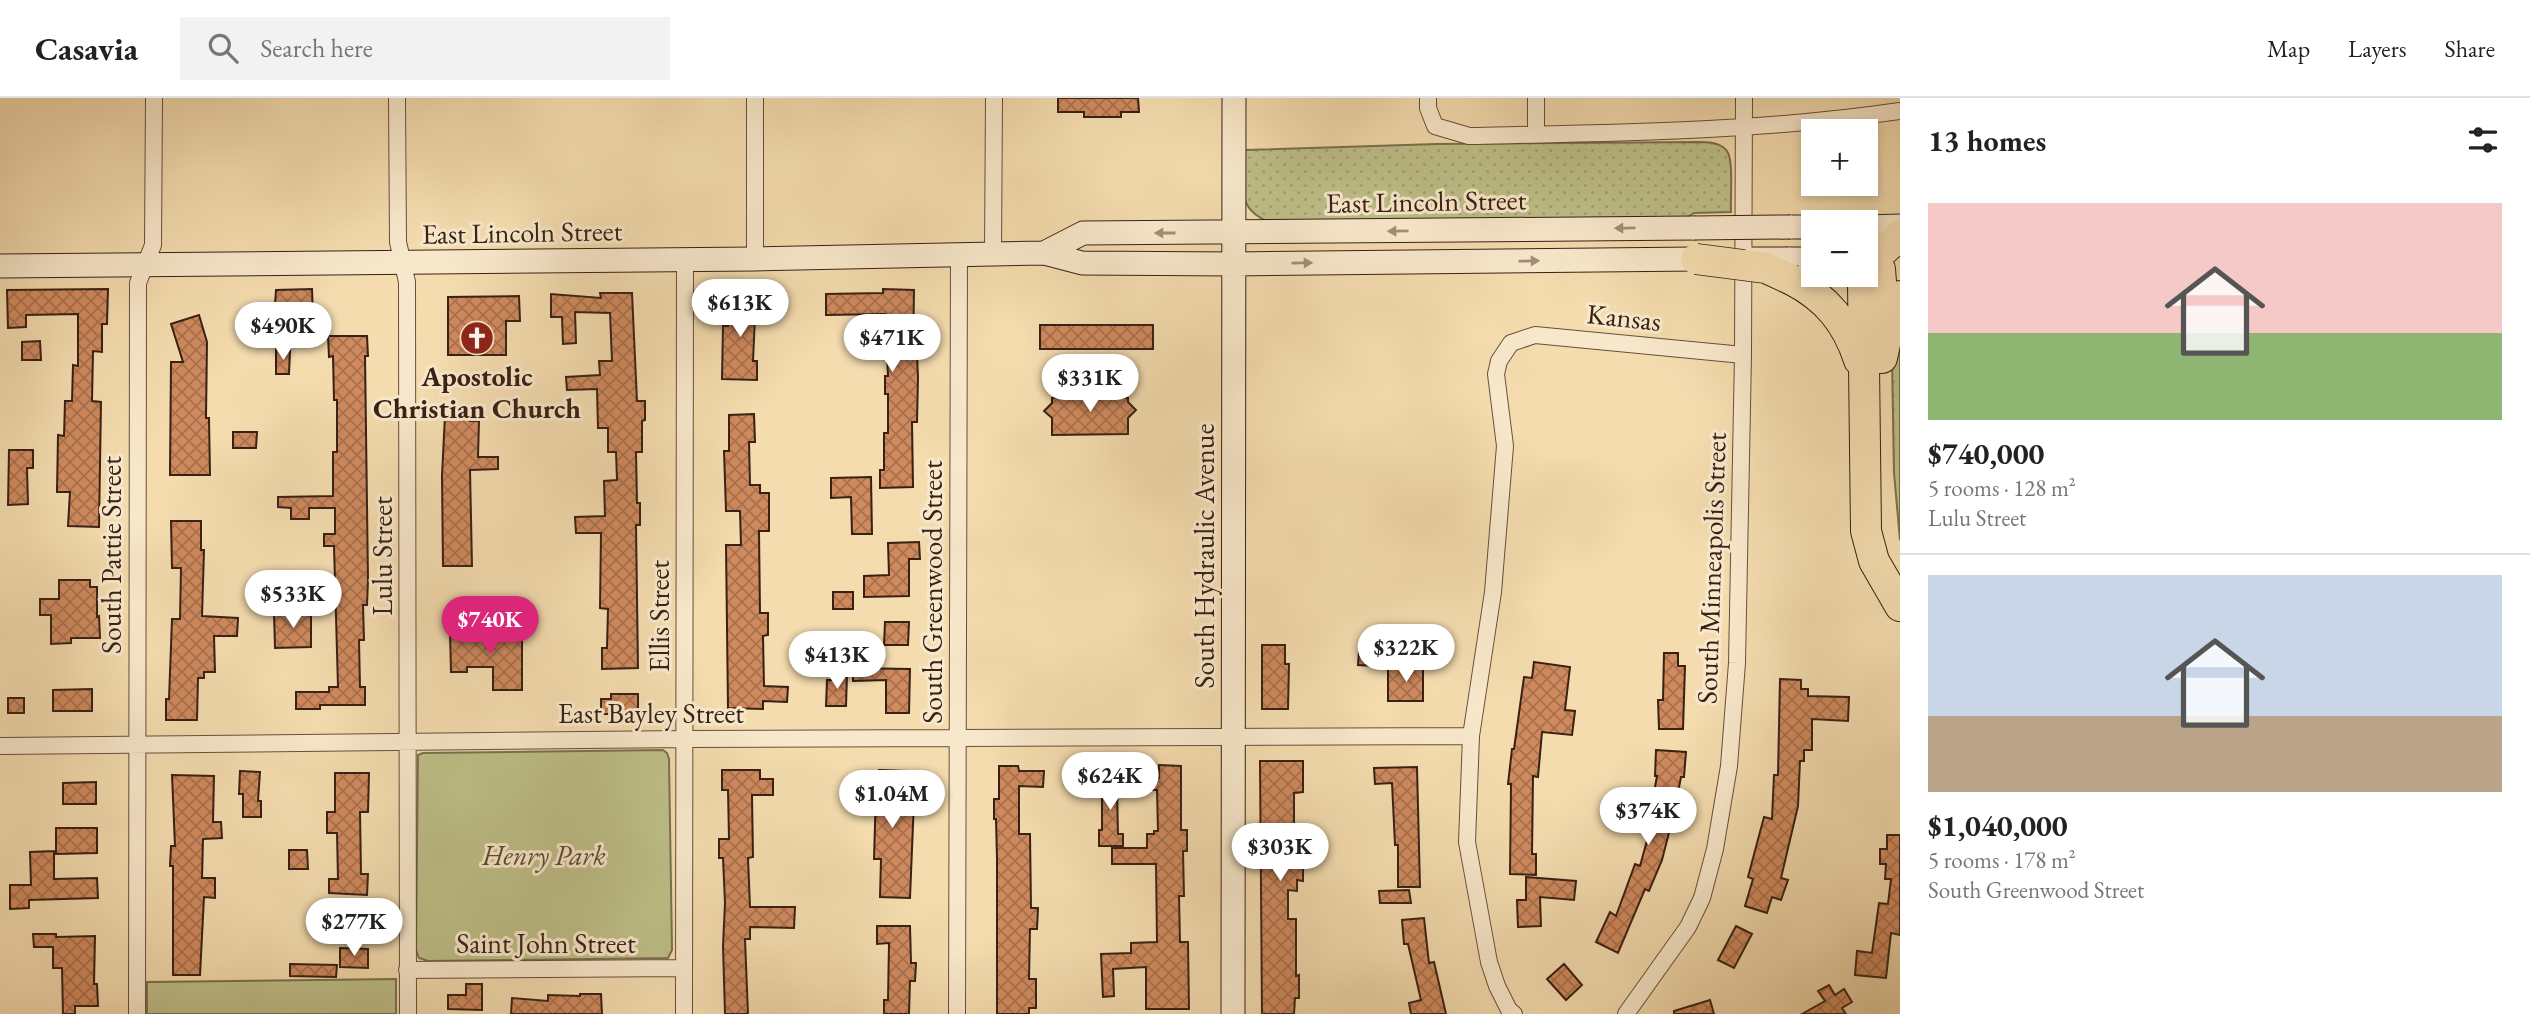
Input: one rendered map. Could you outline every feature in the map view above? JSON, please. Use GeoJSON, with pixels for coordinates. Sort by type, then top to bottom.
{"type":"FeatureCollection","features":[{"type":"Feature","properties":{"kind":"highway"},"geometry":{"type":"LineString","coordinates":[[1878,256],[1900,235]]}},
{"type":"Feature","properties":{"kind":"highway"},"geometry":{"type":"LineString","coordinates":[[1696,260],[1790,269],[1834,310],[1853,343],[1873,368]]}},
{"type":"Feature","properties":{"kind":"highway"},"geometry":{"type":"LineString","coordinates":[[1878,272],[1882,280],[1873,368],[1866,531],[1874,562],[1900,606]]}},
{"type":"Feature","properties":{"kind":"highway"},"geometry":{"type":"LineString","coordinates":[[1900,296],[1892,311],[1873,368],[1885,532],[1900,573]]}},
{"type":"Feature","properties":{"kind":"street","name":"South Pattie Street"},"geometry":{"type":"LineString","coordinates":[[137,1014],[138,283],[153,245],[154,98]]}},
{"type":"Feature","properties":{"kind":"street","name":"Lulu Street"},"geometry":{"type":"LineString","coordinates":[[397,98],[398,242],[407,282],[408,1014]]}},
{"type":"Feature","properties":{"kind":"street"},"geometry":{"type":"LineString","coordinates":[[755,98],[755,259]]}},
{"type":"Feature","properties":{"kind":"street"},"geometry":{"type":"LineString","coordinates":[[993,253],[994,98]]}},
{"type":"Feature","properties":{"kind":"street","name":"South Hydraulic Avenue"},"geometry":{"type":"LineString","coordinates":[[1233,1014],[1234,98]]}},
{"type":"Feature","properties":{"kind":"street"},"geometry":{"type":"LineString","coordinates":[[1428,98],[1428,108],[1435,126],[1469,135],[1709,131],[1900,111]]}},
{"type":"Feature","properties":{"kind":"street"},"geometry":{"type":"LineString","coordinates":[[1535,98],[1536,134]]}},
{"type":"Feature","properties":{"kind":"street","name":"South Minneapolis Street"},"geometry":{"type":"LineString","coordinates":[[1626,1014],[1688,927],[1702,898],[1724,799],[1737,663],[1744,98]]}},
{"type":"Feature","properties":{"kind":"street"},"geometry":{"type":"LineString","coordinates":[[1878,226],[1900,226]]}},
{"type":"Feature","properties":{"kind":"street","name":"East Lincoln Street"},"geometry":{"type":"LineString","coordinates":[[1044,253],[1083,233],[1801,227]]}},
{"type":"Feature","properties":{"kind":"street","name":"East Lincoln Street"},"geometry":{"type":"LineString","coordinates":[[0,266],[685,260],[993,253],[1044,253],[1083,263],[1696,260]]}},
{"type":"Feature","properties":{"kind":"street","name":"South Greenwood Street"},"geometry":{"type":"LineString","coordinates":[[957,1014],[959,254]]}},
{"type":"Feature","properties":{"kind":"street","name":"Ellis Street"},"geometry":{"type":"LineString","coordinates":[[684,1014],[685,260]]}},
{"type":"Feature","properties":{"kind":"street"},"geometry":{"type":"LineString","coordinates":[[1790,269],[1801,264]]}},
{"type":"Feature","properties":{"kind":"street","name":"Kansas"},"geometry":{"type":"LineString","coordinates":[[1471,736],[1493,592],[1505,446],[1496,374],[1499,361],[1511,343],[1535,335],[1742,355]]}},
{"type":"Feature","properties":{"kind":"street"},"geometry":{"type":"LineString","coordinates":[[1471,736],[1467,842],[1489,962],[1497,986],[1511,1013]]}},
{"type":"Feature","properties":{"kind":"street","name":"East Bayley Street"},"geometry":{"type":"LineString","coordinates":[[0,746],[685,739],[1471,736]]}},
{"type":"Feature","properties":{"kind":"street","name":"Saint John Street"},"geometry":{"type":"LineString","coordinates":[[407,970],[684,968]]}},
{"type":"Feature","properties":{"kind":"green space"},"geometry":{"type":"Polygon","coordinates":[[[1701,142],[1719,145],[1727,151],[1731,171],[1731,212],[1694,213],[1688,217],[1272,223],[1251,211],[1243,194],[1244,150],[1437,144],[1701,142]]]}},
{"type":"Feature","properties":{"kind":"green space"},"geometry":{"type":"Polygon","coordinates":[[[1900,310],[1900,540],[1894,473],[1892,358],[1900,310]]]}},
{"type":"Feature","properties":{"kind":"green space","name":"Henry Park"},"geometry":{"type":"Polygon","coordinates":[[[663,750],[669,759],[672,950],[668,958],[428,961],[419,958],[416,950],[418,755],[663,750]]]}},
{"type":"Feature","properties":{"kind":"green space"},"geometry":{"type":"Polygon","coordinates":[[[396,979],[396,1014],[147,1014],[147,982],[396,979]]]}},
{"type":"Feature","properties":{"kind":"building"},"geometry":{"type":"Polygon","coordinates":[[[1058,98],[1138,98],[1139,112],[1121,112],[1121,117],[1084,117],[1084,112],[1058,112],[1058,98]]]}},
{"type":"Feature","properties":{"kind":"building"},"geometry":{"type":"Polygon","coordinates":[[[108,289],[107,324],[102,324],[102,352],[93,351],[92,401],[101,402],[99,527],[68,526],[70,492],[57,492],[58,435],[64,436],[65,401],[72,401],[73,365],[78,366],[78,314],[26,315],[26,327],[8,328],[7,290],[108,289]]]}},
{"type":"Feature","properties":{"kind":"building"},"geometry":{"type":"Polygon","coordinates":[[[312,289],[313,316],[294,317],[293,305],[275,305],[276,290],[312,289]]]}},
{"type":"Feature","properties":{"kind":"building"},"geometry":{"type":"Polygon","coordinates":[[[883,289],[914,290],[913,355],[917,355],[918,377],[917,422],[912,422],[913,487],[880,488],[880,470],[884,470],[884,433],[888,433],[885,314],[826,315],[826,294],[883,293],[883,289]]]}},
{"type":"Feature","properties":{"kind":"building"},"geometry":{"type":"Polygon","coordinates":[[[600,293],[632,293],[637,401],[645,401],[642,452],[636,452],[637,503],[640,503],[640,525],[636,525],[638,668],[602,669],[602,648],[607,648],[608,609],[600,608],[601,533],[576,533],[575,517],[605,516],[604,481],[617,480],[616,452],[608,452],[608,428],[598,428],[597,389],[567,390],[566,377],[600,375],[599,361],[612,361],[610,313],[575,312],[576,343],[563,344],[562,317],[551,317],[551,294],[601,298],[600,293]]]}},
{"type":"Feature","properties":{"kind":"building"},"geometry":{"type":"Polygon","coordinates":[[[756,295],[753,361],[757,361],[757,380],[722,379],[723,326],[728,326],[727,296],[756,295]]]}},
{"type":"Feature","properties":{"kind":"building","name":"Apostolic Christian Church"},"geometry":{"type":"Polygon","coordinates":[[[519,296],[520,321],[506,321],[506,355],[448,355],[448,297],[519,296]]]}},
{"type":"Feature","properties":{"kind":"building"},"geometry":{"type":"Polygon","coordinates":[[[199,315],[207,342],[206,418],[209,418],[210,475],[170,475],[171,362],[183,362],[171,324],[199,315]]]}},
{"type":"Feature","properties":{"kind":"building"},"geometry":{"type":"Polygon","coordinates":[[[1040,325],[1153,325],[1153,349],[1040,349],[1040,325]]]}},
{"type":"Feature","properties":{"kind":"building"},"geometry":{"type":"Polygon","coordinates":[[[328,336],[367,336],[368,580],[367,605],[363,605],[364,640],[359,640],[360,687],[365,687],[365,705],[320,705],[320,709],[296,709],[296,692],[329,692],[329,687],[338,687],[334,546],[324,546],[324,534],[335,534],[335,508],[309,508],[309,519],[291,519],[291,508],[278,507],[278,497],[333,496],[333,452],[337,452],[337,400],[334,400],[333,356],[329,357],[328,336]]]}},
{"type":"Feature","properties":{"kind":"building"},"geometry":{"type":"Polygon","coordinates":[[[40,341],[41,360],[22,360],[22,342],[40,341]]]}},
{"type":"Feature","properties":{"kind":"building"},"geometry":{"type":"Polygon","coordinates":[[[276,349],[290,350],[289,374],[276,374],[276,349]]]}},
{"type":"Feature","properties":{"kind":"building"},"geometry":{"type":"Polygon","coordinates":[[[1078,390],[1101,390],[1101,393],[1109,393],[1109,396],[1128,398],[1128,402],[1136,410],[1128,418],[1128,434],[1052,435],[1052,418],[1044,411],[1052,403],[1052,398],[1071,396],[1071,393],[1078,393],[1078,390]]]}},
{"type":"Feature","properties":{"kind":"building"},"geometry":{"type":"Polygon","coordinates":[[[754,414],[755,442],[749,442],[750,485],[760,485],[760,493],[769,493],[769,531],[759,531],[760,613],[768,613],[768,635],[763,636],[764,686],[788,687],[787,702],[763,701],[763,709],[728,708],[726,545],[741,545],[740,511],[726,511],[724,451],[729,451],[729,415],[754,414]]]}},
{"type":"Feature","properties":{"kind":"building"},"geometry":{"type":"Polygon","coordinates":[[[445,415],[470,415],[470,421],[479,421],[478,457],[498,457],[498,469],[470,470],[472,566],[443,566],[442,476],[445,415]]]}},
{"type":"Feature","properties":{"kind":"building"},"geometry":{"type":"Polygon","coordinates":[[[233,432],[257,432],[256,448],[233,448],[233,432]]]}},
{"type":"Feature","properties":{"kind":"building"},"geometry":{"type":"Polygon","coordinates":[[[9,450],[33,450],[33,468],[27,468],[28,504],[8,505],[9,450]]]}},
{"type":"Feature","properties":{"kind":"building"},"geometry":{"type":"Polygon","coordinates":[[[871,477],[872,534],[852,534],[851,497],[831,498],[831,478],[871,477]]]}},
{"type":"Feature","properties":{"kind":"building"},"geometry":{"type":"Polygon","coordinates":[[[171,521],[201,521],[201,550],[204,550],[202,616],[238,618],[237,636],[214,636],[215,672],[204,672],[204,678],[198,678],[197,720],[166,720],[172,619],[180,619],[181,568],[172,568],[171,521]]]}},
{"type":"Feature","properties":{"kind":"building"},"geometry":{"type":"Polygon","coordinates":[[[919,542],[920,559],[909,559],[909,596],[864,597],[864,576],[889,575],[888,543],[919,542]]]}},
{"type":"Feature","properties":{"kind":"building"},"geometry":{"type":"Polygon","coordinates":[[[59,580],[90,580],[90,587],[97,587],[100,638],[71,638],[71,643],[51,644],[51,615],[40,615],[40,599],[59,599],[59,580]]]}},
{"type":"Feature","properties":{"kind":"building"},"geometry":{"type":"Polygon","coordinates":[[[833,592],[853,592],[853,609],[833,609],[833,592]]]}},
{"type":"Feature","properties":{"kind":"building"},"geometry":{"type":"Polygon","coordinates":[[[311,612],[311,647],[275,648],[274,613],[311,612]]]}},
{"type":"Feature","properties":{"kind":"building"},"geometry":{"type":"Polygon","coordinates":[[[885,622],[909,622],[908,645],[884,645],[885,622]]]}},
{"type":"Feature","properties":{"kind":"building"},"geometry":{"type":"Polygon","coordinates":[[[522,631],[522,690],[493,690],[493,667],[467,667],[467,672],[451,672],[450,633],[522,631]]]}},
{"type":"Feature","properties":{"kind":"building"},"geometry":{"type":"Polygon","coordinates":[[[1262,645],[1285,645],[1285,664],[1289,664],[1288,709],[1262,709],[1262,645]]]}},
{"type":"Feature","properties":{"kind":"building"},"geometry":{"type":"Polygon","coordinates":[[[1359,652],[1377,653],[1377,666],[1358,665],[1359,652]]]}},
{"type":"Feature","properties":{"kind":"building"},"geometry":{"type":"Polygon","coordinates":[[[1664,653],[1678,653],[1678,666],[1685,666],[1683,729],[1659,729],[1658,700],[1663,700],[1664,653]]]}},
{"type":"Feature","properties":{"kind":"building"},"geometry":{"type":"Polygon","coordinates":[[[1534,662],[1570,667],[1565,710],[1575,711],[1572,735],[1542,732],[1538,777],[1533,776],[1532,854],[1536,854],[1536,875],[1510,874],[1511,784],[1508,784],[1524,677],[1532,678],[1534,662]]]}},
{"type":"Feature","properties":{"kind":"building"},"geometry":{"type":"Polygon","coordinates":[[[1423,666],[1423,701],[1388,701],[1388,667],[1423,666]]]}},
{"type":"Feature","properties":{"kind":"building"},"geometry":{"type":"Polygon","coordinates":[[[853,668],[910,669],[909,713],[886,713],[886,680],[853,681],[853,668]]]}},
{"type":"Feature","properties":{"kind":"building"},"geometry":{"type":"Polygon","coordinates":[[[835,673],[847,673],[846,706],[826,706],[827,680],[835,680],[835,673]]]}},
{"type":"Feature","properties":{"kind":"building"},"geometry":{"type":"Polygon","coordinates":[[[1780,679],[1801,680],[1801,689],[1808,689],[1808,696],[1849,697],[1848,721],[1812,719],[1812,750],[1804,750],[1804,761],[1800,761],[1798,806],[1781,878],[1788,880],[1781,900],[1772,897],[1767,913],[1745,906],[1753,879],[1748,877],[1764,817],[1772,819],[1774,775],[1778,775],[1780,679]]]}},
{"type":"Feature","properties":{"kind":"building"},"geometry":{"type":"Polygon","coordinates":[[[92,689],[92,711],[53,711],[53,690],[92,689]]]}},
{"type":"Feature","properties":{"kind":"building"},"geometry":{"type":"Polygon","coordinates":[[[611,694],[638,694],[638,714],[601,714],[601,699],[611,699],[611,694]]]}},
{"type":"Feature","properties":{"kind":"building"},"geometry":{"type":"Polygon","coordinates":[[[8,698],[24,698],[24,713],[8,713],[8,698]]]}},
{"type":"Feature","properties":{"kind":"building"},"geometry":{"type":"Polygon","coordinates":[[[1656,750],[1686,752],[1684,777],[1681,777],[1662,860],[1649,891],[1645,889],[1618,953],[1596,942],[1610,912],[1616,916],[1635,864],[1640,866],[1654,815],[1650,814],[1657,776],[1656,750]]]}},
{"type":"Feature","properties":{"kind":"building"},"geometry":{"type":"Polygon","coordinates":[[[1260,761],[1303,761],[1303,792],[1294,793],[1294,833],[1309,833],[1309,854],[1303,853],[1303,881],[1297,880],[1297,891],[1288,890],[1288,919],[1296,919],[1296,976],[1299,975],[1299,998],[1295,998],[1294,1014],[1262,1014],[1260,761]]]}},
{"type":"Feature","properties":{"kind":"building"},"geometry":{"type":"Polygon","coordinates":[[[1159,765],[1181,766],[1181,830],[1187,830],[1187,851],[1183,851],[1184,896],[1179,896],[1180,942],[1188,942],[1189,1009],[1146,1009],[1146,967],[1113,969],[1114,996],[1103,997],[1101,954],[1131,953],[1131,943],[1157,942],[1156,864],[1112,864],[1112,848],[1147,848],[1147,834],[1158,831],[1157,790],[1141,790],[1141,778],[1159,778],[1159,765]]]}},
{"type":"Feature","properties":{"kind":"building"},"geometry":{"type":"Polygon","coordinates":[[[999,766],[1018,766],[1019,771],[1044,771],[1043,787],[1019,786],[1019,834],[1030,834],[1031,908],[1038,908],[1037,929],[1030,929],[1029,979],[1036,979],[1036,1008],[1029,1008],[1029,1014],[997,1014],[997,859],[994,799],[999,799],[999,766]]]}},
{"type":"Feature","properties":{"kind":"building"},"geometry":{"type":"Polygon","coordinates":[[[1417,767],[1420,887],[1398,887],[1398,845],[1395,845],[1392,783],[1375,784],[1374,768],[1417,767]]]}},
{"type":"Feature","properties":{"kind":"building"},"geometry":{"type":"Polygon","coordinates":[[[722,770],[760,770],[760,779],[773,779],[773,795],[752,795],[753,857],[748,858],[750,907],[795,907],[794,928],[750,927],[750,939],[745,939],[748,1014],[725,1014],[725,903],[723,858],[719,858],[719,839],[729,839],[728,790],[722,790],[722,770]]]}},
{"type":"Feature","properties":{"kind":"building"},"geometry":{"type":"Polygon","coordinates":[[[879,770],[907,771],[906,800],[914,800],[910,898],[880,897],[881,859],[874,859],[876,790],[855,789],[856,775],[878,776],[879,770]]]}},
{"type":"Feature","properties":{"kind":"building"},"geometry":{"type":"Polygon","coordinates":[[[240,771],[260,772],[258,801],[261,801],[261,817],[243,817],[243,794],[239,794],[240,771]]]}},
{"type":"Feature","properties":{"kind":"building"},"geometry":{"type":"Polygon","coordinates":[[[335,773],[369,773],[368,812],[360,812],[361,874],[368,874],[367,895],[329,893],[329,879],[338,879],[337,833],[327,833],[327,812],[335,812],[335,773]]]}},
{"type":"Feature","properties":{"kind":"building"},"geometry":{"type":"Polygon","coordinates":[[[172,775],[214,776],[213,822],[221,822],[222,838],[203,839],[202,878],[215,878],[215,898],[204,897],[200,975],[173,975],[173,866],[170,866],[171,846],[175,846],[172,775]]]}},
{"type":"Feature","properties":{"kind":"building"},"geometry":{"type":"Polygon","coordinates":[[[1102,775],[1121,775],[1121,789],[1117,789],[1118,834],[1123,834],[1123,846],[1099,846],[1099,830],[1102,830],[1102,775]]]}},
{"type":"Feature","properties":{"kind":"building"},"geometry":{"type":"Polygon","coordinates":[[[96,782],[96,804],[63,804],[63,783],[96,782]]]}},
{"type":"Feature","properties":{"kind":"building"},"geometry":{"type":"Polygon","coordinates":[[[56,828],[97,828],[97,853],[56,854],[56,828]]]}},
{"type":"Feature","properties":{"kind":"building"},"geometry":{"type":"Polygon","coordinates":[[[1887,835],[1900,835],[1900,935],[1891,933],[1886,978],[1855,975],[1857,951],[1872,953],[1879,903],[1888,904],[1891,879],[1885,879],[1886,864],[1880,864],[1880,849],[1887,849],[1887,835]]]}},
{"type":"Feature","properties":{"kind":"building"},"geometry":{"type":"Polygon","coordinates":[[[289,850],[307,850],[308,869],[289,869],[289,850]]]}},
{"type":"Feature","properties":{"kind":"building"},"geometry":{"type":"Polygon","coordinates":[[[54,851],[54,879],[97,878],[98,898],[29,900],[29,908],[10,909],[10,885],[31,885],[30,852],[54,851]]]}},
{"type":"Feature","properties":{"kind":"building"},"geometry":{"type":"Polygon","coordinates":[[[1526,877],[1576,881],[1574,900],[1540,897],[1541,926],[1518,927],[1517,900],[1526,900],[1526,877]]]}},
{"type":"Feature","properties":{"kind":"building"},"geometry":{"type":"Polygon","coordinates":[[[1409,890],[1411,903],[1380,903],[1379,891],[1409,890]]]}},
{"type":"Feature","properties":{"kind":"building"},"geometry":{"type":"Polygon","coordinates":[[[1424,918],[1429,963],[1434,962],[1446,1014],[1411,1014],[1409,1003],[1421,1000],[1408,944],[1404,944],[1402,920],[1424,918]]]}},
{"type":"Feature","properties":{"kind":"building"},"geometry":{"type":"Polygon","coordinates":[[[877,926],[910,926],[911,963],[916,963],[915,981],[910,981],[909,1014],[884,1014],[884,1000],[888,1000],[889,943],[877,944],[877,926]]]}},
{"type":"Feature","properties":{"kind":"building"},"geometry":{"type":"Polygon","coordinates":[[[1736,926],[1752,934],[1734,968],[1718,960],[1736,926]]]}},
{"type":"Feature","properties":{"kind":"building"},"geometry":{"type":"Polygon","coordinates":[[[33,934],[56,934],[56,937],[95,936],[94,984],[97,984],[98,1006],[75,1006],[75,1014],[63,1014],[62,968],[53,968],[53,947],[34,947],[33,934]]]}},
{"type":"Feature","properties":{"kind":"building"},"geometry":{"type":"Polygon","coordinates":[[[340,948],[368,949],[368,968],[340,967],[340,948]]]}},
{"type":"Feature","properties":{"kind":"building"},"geometry":{"type":"Polygon","coordinates":[[[290,964],[337,965],[336,977],[290,976],[290,964]]]}},
{"type":"Feature","properties":{"kind":"building"},"geometry":{"type":"Polygon","coordinates":[[[1564,964],[1582,985],[1566,1000],[1547,979],[1564,964]]]}},
{"type":"Feature","properties":{"kind":"building"},"geometry":{"type":"Polygon","coordinates":[[[466,984],[482,984],[482,1010],[448,1009],[448,995],[466,995],[466,984]]]}},
{"type":"Feature","properties":{"kind":"building"},"geometry":{"type":"Polygon","coordinates":[[[1829,985],[1835,995],[1844,989],[1852,1002],[1842,1008],[1846,1014],[1802,1014],[1825,1001],[1818,991],[1829,985]]]}},
{"type":"Feature","properties":{"kind":"building"},"geometry":{"type":"Polygon","coordinates":[[[601,994],[602,1014],[511,1014],[512,998],[548,1001],[548,995],[601,994]]]}},
{"type":"Feature","properties":{"kind":"building"},"geometry":{"type":"Polygon","coordinates":[[[1710,1000],[1714,1014],[1674,1014],[1674,1011],[1710,1000]]]}},
{"type":"Feature","properties":{"kind":"place","name":"Apostolic Christian Church"},"geometry":{"type":"Point","coordinates":[477,338]}}]}
